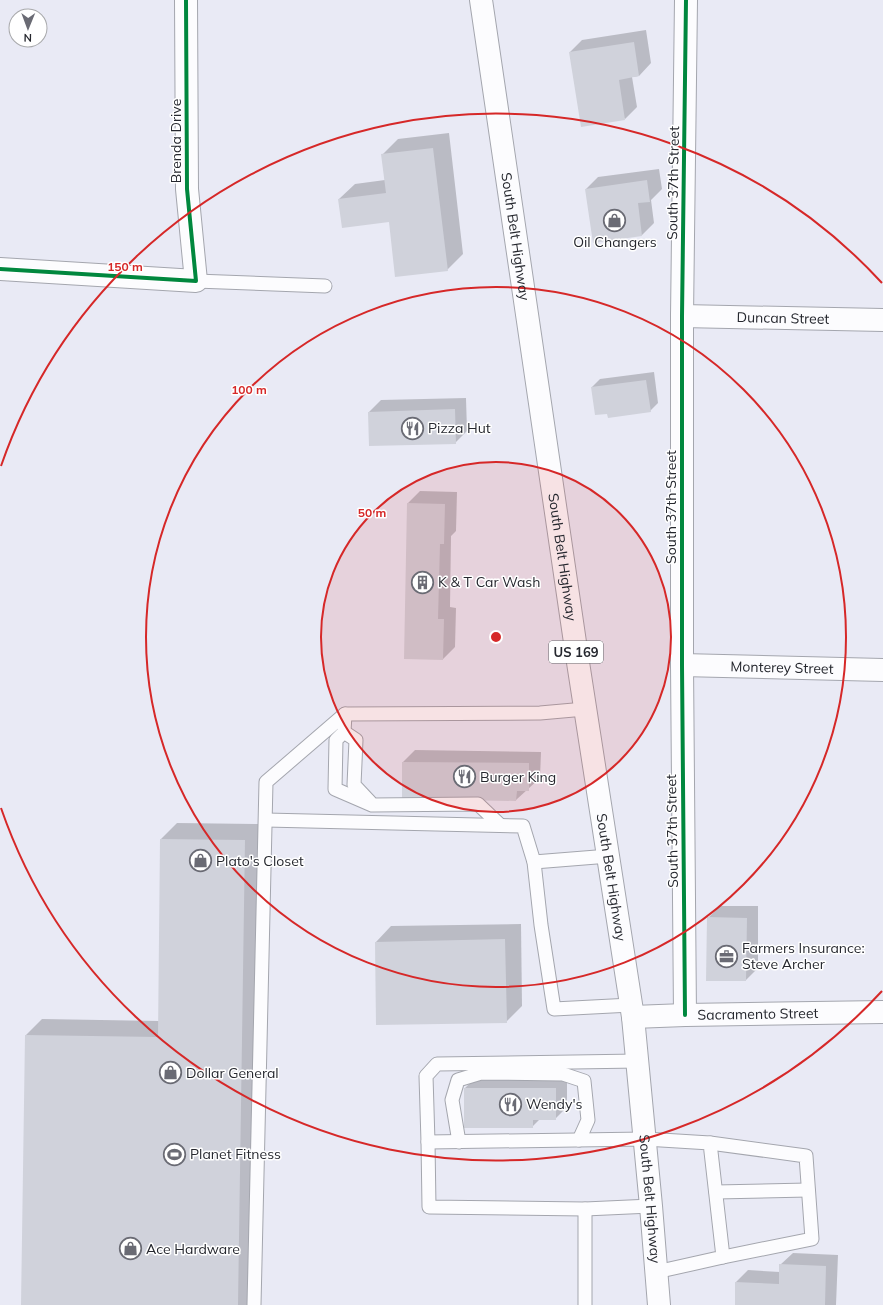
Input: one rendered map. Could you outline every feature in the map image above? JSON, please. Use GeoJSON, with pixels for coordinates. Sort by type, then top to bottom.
{"type":"FeatureCollection","features":[{"type":"Feature","properties":{"kind":"street","name":"Brenda Drive"},"geometry":{"type":"LineString","coordinates":[[186,0],[187,189],[196,281]]}},
{"type":"Feature","properties":{"kind":"street","name":"South Belt Highway"},"geometry":{"type":"LineString","coordinates":[[481,0],[585,710],[632,1011],[651,1206],[658,1305]]}},
{"type":"Feature","properties":{"kind":"street","name":"South 37th Street"},"geometry":{"type":"LineString","coordinates":[[685,1015],[682,665],[682,316],[686,0]]}},
{"type":"Feature","properties":{"kind":"street"},"geometry":{"type":"LineString","coordinates":[[0,269],[196,281]]}},
{"type":"Feature","properties":{"kind":"street","name":"Duncan Street"},"geometry":{"type":"LineString","coordinates":[[682,316],[883,320]]}},
{"type":"Feature","properties":{"kind":"street","name":"Monterey Street"},"geometry":{"type":"LineString","coordinates":[[682,665],[883,670]]}},
{"type":"Feature","properties":{"kind":"street","name":"Sacramento Street"},"geometry":{"type":"LineString","coordinates":[[632,1011],[685,1015],[883,1012]]}},
{"type":"Feature","properties":{"kind":"lane"},"geometry":{"type":"LineString","coordinates":[[196,281],[325,286]]}},
{"type":"Feature","properties":{"kind":"lane"},"geometry":{"type":"LineString","coordinates":[[254,1305],[266,782],[345,714],[540,712],[585,710]]}},
{"type":"Feature","properties":{"kind":"lane"},"geometry":{"type":"LineString","coordinates":[[345,714],[344,732],[336,740],[335,789],[372,805],[478,804],[500,825]]}},
{"type":"Feature","properties":{"kind":"lane"},"geometry":{"type":"LineString","coordinates":[[344,732],[356,740],[354,785],[372,805]]}},
{"type":"Feature","properties":{"kind":"lane"},"geometry":{"type":"LineString","coordinates":[[266,820],[523,826],[534,862],[541,924],[554,1009],[632,1011]]}},
{"type":"Feature","properties":{"kind":"lane"},"geometry":{"type":"LineString","coordinates":[[534,862],[609,856]]}},
{"type":"Feature","properties":{"kind":"lane"},"geometry":{"type":"LineString","coordinates":[[638,1061],[438,1064],[426,1076],[429,1207],[585,1209],[651,1206]]}},
{"type":"Feature","properties":{"kind":"lane"},"geometry":{"type":"LineString","coordinates":[[460,1142],[452,1100],[458,1080],[481,1072],[563,1074],[584,1081],[588,1120],[579,1140]]}},
{"type":"Feature","properties":{"kind":"lane"},"geometry":{"type":"LineString","coordinates":[[428,1142],[645,1139],[710,1143],[806,1156],[812,1239],[656,1272]]}},
{"type":"Feature","properties":{"kind":"lane"},"geometry":{"type":"LineString","coordinates":[[710,1143],[723,1257]]}},
{"type":"Feature","properties":{"kind":"lane"},"geometry":{"type":"LineString","coordinates":[[716,1192],[808,1190]]}},
{"type":"Feature","properties":{"kind":"lane"},"geometry":{"type":"LineString","coordinates":[[585,1209],[585,1305]]}},
{"type":"Feature","properties":{"kind":"building"},"geometry":{"type":"Polygon","coordinates":[[[634,42],[639,76],[619,80],[625,120],[581,127],[569,52],[634,42]]]}},
{"type":"Feature","properties":{"kind":"building"},"geometry":{"type":"Polygon","coordinates":[[[433,148],[448,271],[395,277],[389,222],[342,228],[338,199],[386,193],[381,154],[433,148]]]}},
{"type":"Feature","properties":{"kind":"building","name":"Oil Changers"},"geometry":{"type":"Polygon","coordinates":[[[647,180],[650,202],[638,203],[642,236],[593,243],[585,189],[647,180]]]}},
{"type":"Feature","properties":{"kind":"building"},"geometry":{"type":"Polygon","coordinates":[[[646,380],[651,412],[608,418],[607,414],[595,415],[591,387],[646,380]]]}},
{"type":"Feature","properties":{"kind":"building","name":"Pizza Hut"},"geometry":{"type":"Polygon","coordinates":[[[455,409],[456,444],[369,446],[368,412],[455,409]]]}},
{"type":"Feature","properties":{"kind":"building","name":"K & T Car Wash"},"geometry":{"type":"Polygon","coordinates":[[[407,503],[445,504],[444,544],[440,544],[438,619],[444,619],[443,660],[404,659],[407,503]]]}},
{"type":"Feature","properties":{"kind":"building","name":"Burger King"},"geometry":{"type":"Polygon","coordinates":[[[402,762],[529,763],[529,791],[517,791],[516,801],[402,799],[402,762]]]}},
{"type":"Feature","properties":{"kind":"building"},"geometry":{"type":"Polygon","coordinates":[[[160,839],[245,840],[238,1305],[21,1305],[25,1035],[158,1037],[160,839]]]}},
{"type":"Feature","properties":{"kind":"building"},"geometry":{"type":"Polygon","coordinates":[[[707,917],[747,918],[746,981],[706,981],[707,917]]]}},
{"type":"Feature","properties":{"kind":"building"},"geometry":{"type":"Polygon","coordinates":[[[505,939],[507,1023],[376,1025],[375,942],[505,939]]]}},
{"type":"Feature","properties":{"kind":"building","name":"Wendy's"},"geometry":{"type":"Polygon","coordinates":[[[464,1088],[556,1088],[556,1120],[533,1120],[533,1128],[464,1128],[464,1088]]]}},
{"type":"Feature","properties":{"kind":"building"},"geometry":{"type":"Polygon","coordinates":[[[779,1264],[826,1266],[825,1305],[735,1305],[735,1282],[779,1284],[779,1264]]]}},
{"type":"Feature","properties":{"kind":"cycle path"},"geometry":{"type":"LineString","coordinates":[[0,269],[196,281],[187,189],[186,0]]}},
{"type":"Feature","properties":{"kind":"cycle path"},"geometry":{"type":"LineString","coordinates":[[685,1015],[682,665],[682,316],[686,0]]}},
{"type":"Feature","properties":{"kind":"place","name":"Oil Changers"},"geometry":{"type":"Point","coordinates":[615,220]}},
{"type":"Feature","properties":{"kind":"place","name":"Pizza Hut"},"geometry":{"type":"Point","coordinates":[412,428]}},
{"type":"Feature","properties":{"kind":"place","name":"K & T Car Wash"},"geometry":{"type":"Point","coordinates":[422,582]}},
{"type":"Feature","properties":{"kind":"place","name":"Burger King"},"geometry":{"type":"Point","coordinates":[465,777]}},
{"type":"Feature","properties":{"kind":"place","name":"Plato's Closet"},"geometry":{"type":"Point","coordinates":[200,861]}},
{"type":"Feature","properties":{"kind":"place","name":"Farmers Insurance: Steve Archer"},"geometry":{"type":"Point","coordinates":[726,956]}},
{"type":"Feature","properties":{"kind":"place","name":"Dollar General"},"geometry":{"type":"Point","coordinates":[171,1073]}},
{"type":"Feature","properties":{"kind":"place","name":"Wendy's"},"geometry":{"type":"Point","coordinates":[510,1104]}},
{"type":"Feature","properties":{"kind":"place","name":"Planet Fitness"},"geometry":{"type":"Point","coordinates":[174,1154]}},
{"type":"Feature","properties":{"kind":"place","name":"Ace Hardware"},"geometry":{"type":"Point","coordinates":[130,1249]}}]}
